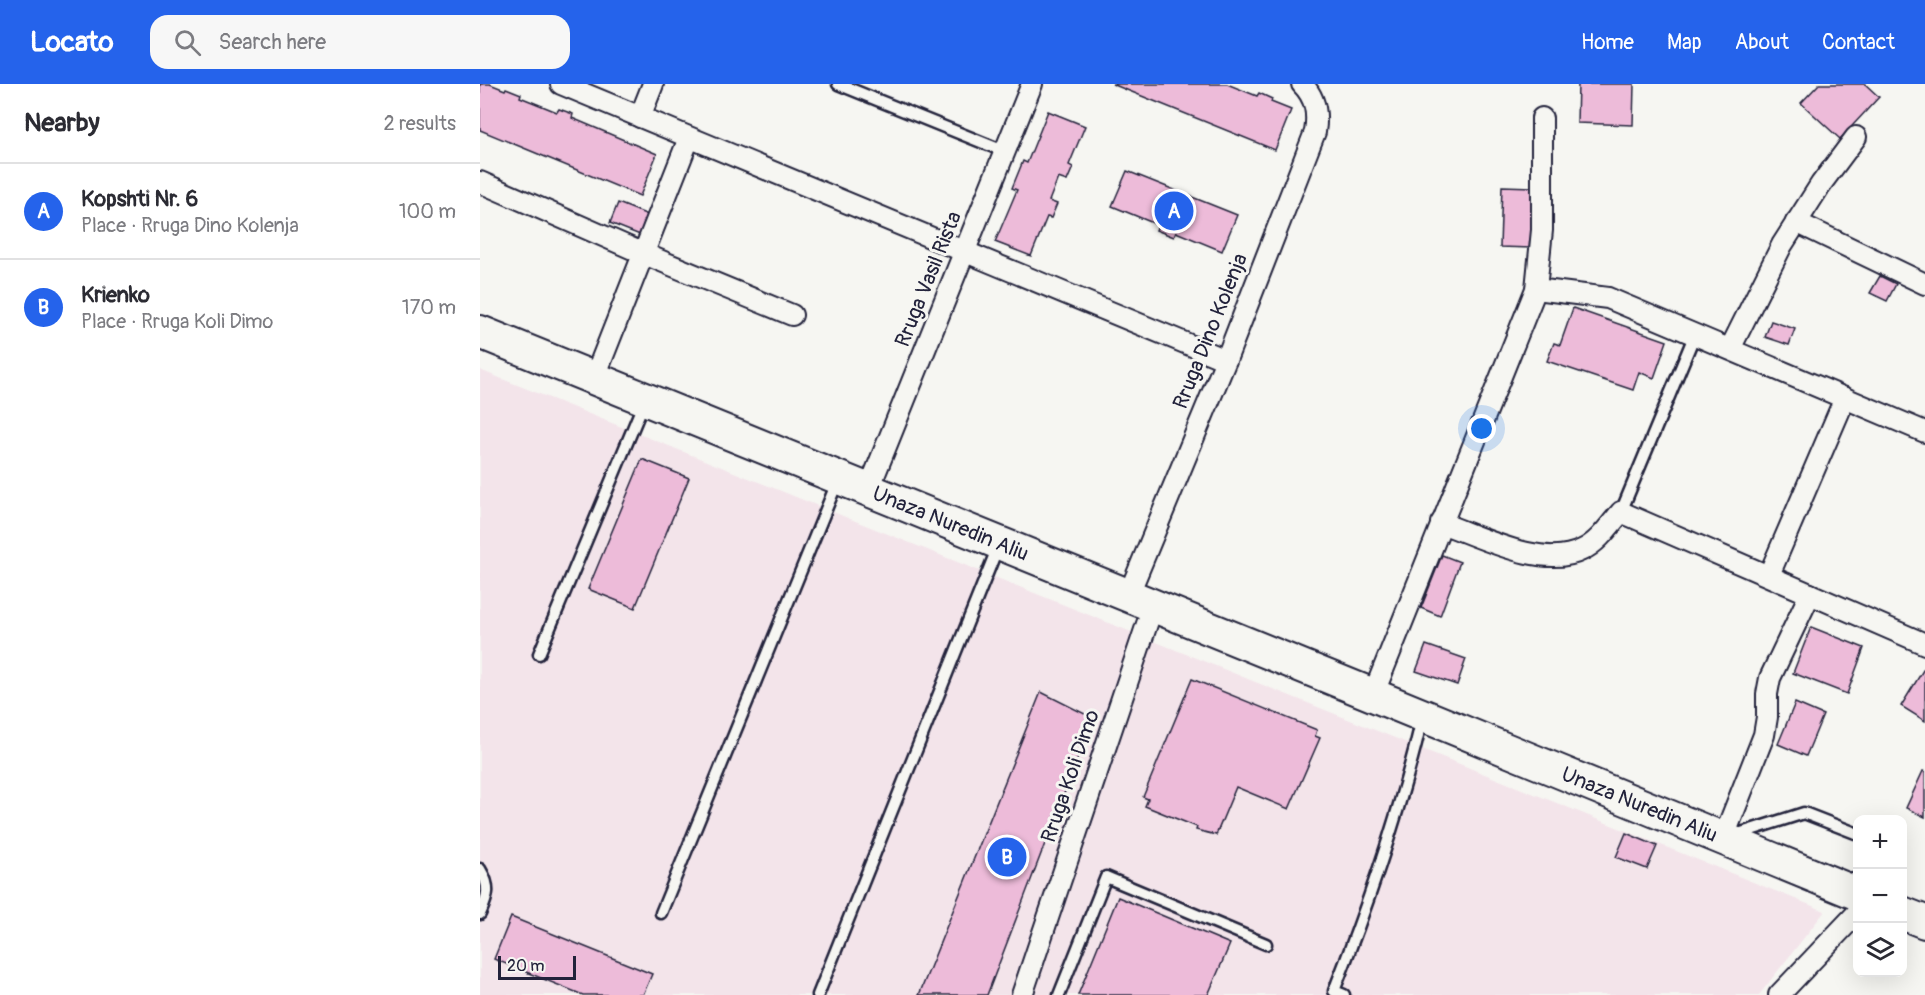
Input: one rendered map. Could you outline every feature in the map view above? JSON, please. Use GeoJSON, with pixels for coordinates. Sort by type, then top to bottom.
{"type":"FeatureCollection","features":[{"type":"Feature","properties":{"kind":"main road","name":"Unaza Nuredin Aliu"},"geometry":{"type":"LineString","coordinates":[[480,332],[1853,892]]}},
{"type":"Feature","properties":{"kind":"street"},"geometry":{"type":"LineString","coordinates":[[561,84],[1226,360]]}},
{"type":"Feature","properties":{"kind":"street"},"geometry":{"type":"LineString","coordinates":[[640,117],[654,84]]}},
{"type":"Feature","properties":{"kind":"street","name":"Rruga Vasil Rista"},"geometry":{"type":"LineString","coordinates":[[868,491],[1032,84]]}},
{"type":"Feature","properties":{"kind":"street","name":"Rruga Dino Kolenja"},"geometry":{"type":"LineString","coordinates":[[1141,601],[1226,360],[1315,132],[1318,116],[1314,102],[1302,84]]}},
{"type":"Feature","properties":{"kind":"street"},"geometry":{"type":"LineString","coordinates":[[1373,695],[1536,289],[1542,230],[1542,118]]}},
{"type":"Feature","properties":{"kind":"street"},"geometry":{"type":"LineString","coordinates":[[1731,349],[1796,222],[1856,137]]}},
{"type":"Feature","properties":{"kind":"street"},"geometry":{"type":"LineString","coordinates":[[594,379],[689,138]]}},
{"type":"Feature","properties":{"kind":"street"},"geometry":{"type":"LineString","coordinates":[[480,182],[792,315]]}},
{"type":"Feature","properties":{"kind":"street"},"geometry":{"type":"LineString","coordinates":[[1796,222],[1925,284]]}},
{"type":"Feature","properties":{"kind":"street"},"geometry":{"type":"LineString","coordinates":[[1536,289],[1608,298],[1925,432]]}},
{"type":"Feature","properties":{"kind":"street"},"geometry":{"type":"LineString","coordinates":[[1769,575],[1845,398]]}},
{"type":"Feature","properties":{"kind":"street"},"geometry":{"type":"LineString","coordinates":[[1441,523],[1517,550],[1541,556],[1566,556],[1584,550],[1621,512],[1925,644]]}},
{"type":"Feature","properties":{"kind":"street"},"geometry":{"type":"LineString","coordinates":[[1723,839],[1764,735],[1770,678],[1810,594]]}},
{"type":"Feature","properties":{"kind":"street","name":"Rruga Koli Dimo"},"geometry":{"type":"LineString","coordinates":[[1022,995],[1141,601]]}},
{"type":"Feature","properties":{"kind":"street"},"geometry":{"type":"LineString","coordinates":[[1779,995],[1853,916]]}},
{"type":"Feature","properties":{"kind":"lane"},"geometry":{"type":"LineString","coordinates":[[838,84],[1006,152]]}},
{"type":"Feature","properties":{"kind":"lane"},"geometry":{"type":"LineString","coordinates":[[1621,512],[1695,334]]}},
{"type":"Feature","properties":{"kind":"lane"},"geometry":{"type":"LineString","coordinates":[[539,654],[645,400]]}},
{"type":"Feature","properties":{"kind":"lane"},"geometry":{"type":"LineString","coordinates":[[661,913],[838,479]]}},
{"type":"Feature","properties":{"kind":"lane"},"geometry":{"type":"LineString","coordinates":[[818,995],[999,544]]}},
{"type":"Feature","properties":{"kind":"lane"},"geometry":{"type":"LineString","coordinates":[[1344,995],[1334,991],[1391,835],[1423,716]]}},
{"type":"Feature","properties":{"kind":"lane"},"geometry":{"type":"LineString","coordinates":[[1723,839],[1804,813],[1853,832]]}},
{"type":"Feature","properties":{"kind":"lane"},"geometry":{"type":"LineString","coordinates":[[480,869],[488,882],[487,900],[480,914]]}},
{"type":"Feature","properties":{"kind":"lane"},"geometry":{"type":"LineString","coordinates":[[1059,995],[1106,877],[1266,944]]}},
{"type":"Feature","properties":{"kind":"shaded area"},"geometry":{"type":"Polygon","coordinates":[[[480,370],[1825,911],[1759,995],[480,995],[480,370]]]}},
{"type":"Feature","properties":{"kind":"building"},"geometry":{"type":"Polygon","coordinates":[[[480,84],[490,84],[505,90],[506,88],[521,94],[520,97],[557,112],[559,109],[573,114],[572,118],[657,154],[640,196],[480,130],[480,84]]]}},
{"type":"Feature","properties":{"kind":"building"},"geometry":{"type":"Polygon","coordinates":[[[1112,84],[1227,84],[1257,96],[1259,93],[1272,99],[1271,102],[1291,110],[1275,150],[1112,84]]]}},
{"type":"Feature","properties":{"kind":"building"},"geometry":{"type":"Polygon","coordinates":[[[1578,84],[1634,84],[1633,125],[1577,123],[1578,84]]]}},
{"type":"Feature","properties":{"kind":"building"},"geometry":{"type":"Polygon","coordinates":[[[1819,84],[1865,84],[1879,97],[1840,139],[1801,103],[1819,84]]]}},
{"type":"Feature","properties":{"kind":"building"},"geometry":{"type":"Polygon","coordinates":[[[1048,111],[1085,126],[1069,165],[1073,167],[1067,181],[1058,178],[1049,201],[1057,204],[1051,218],[1047,217],[1031,256],[995,242],[1017,190],[1012,188],[1023,161],[1027,163],[1048,111]]]}},
{"type":"Feature","properties":{"kind":"building"},"geometry":{"type":"Polygon","coordinates":[[[1127,171],[1237,215],[1222,251],[1176,232],[1174,237],[1156,230],[1158,225],[1112,206],[1127,171]]]}},
{"type":"Feature","properties":{"kind":"building"},"geometry":{"type":"Polygon","coordinates":[[[1502,186],[1534,187],[1532,248],[1500,247],[1502,186]]]}},
{"type":"Feature","properties":{"kind":"building"},"geometry":{"type":"Polygon","coordinates":[[[618,203],[648,215],[640,235],[610,223],[618,203]]]}},
{"type":"Feature","properties":{"kind":"building"},"geometry":{"type":"Polygon","coordinates":[[[1880,276],[1896,284],[1887,301],[1870,293],[1880,276]]]}},
{"type":"Feature","properties":{"kind":"building"},"geometry":{"type":"Polygon","coordinates":[[[1573,308],[1667,341],[1654,378],[1639,372],[1633,390],[1547,361],[1554,343],[1560,345],[1573,308]]]}},
{"type":"Feature","properties":{"kind":"building"},"geometry":{"type":"Polygon","coordinates":[[[1771,321],[1795,329],[1789,345],[1765,337],[1771,321]]]}},
{"type":"Feature","properties":{"kind":"building"},"geometry":{"type":"Polygon","coordinates":[[[642,459],[689,478],[635,608],[588,589],[642,459]]]}},
{"type":"Feature","properties":{"kind":"building"},"geometry":{"type":"Polygon","coordinates":[[[1442,555],[1460,562],[1440,616],[1421,608],[1442,555]]]}},
{"type":"Feature","properties":{"kind":"building"},"geometry":{"type":"Polygon","coordinates":[[[1811,627],[1864,648],[1847,694],[1793,673],[1811,627]]]}},
{"type":"Feature","properties":{"kind":"building"},"geometry":{"type":"Polygon","coordinates":[[[1426,645],[1466,659],[1457,685],[1416,671],[1426,645]]]}},
{"type":"Feature","properties":{"kind":"building"},"geometry":{"type":"Polygon","coordinates":[[[1925,667],[1925,721],[1901,706],[1925,667]]]}},
{"type":"Feature","properties":{"kind":"building"},"geometry":{"type":"Polygon","coordinates":[[[1192,679],[1317,730],[1315,736],[1320,738],[1289,809],[1236,787],[1216,835],[1196,830],[1197,827],[1145,806],[1148,799],[1143,797],[1192,679]]]}},
{"type":"Feature","properties":{"kind":"building"},"geometry":{"type":"Polygon","coordinates":[[[1041,692],[1093,718],[987,995],[919,995],[1041,692]]]}},
{"type":"Feature","properties":{"kind":"building"},"geometry":{"type":"Polygon","coordinates":[[[1795,703],[1823,715],[1806,756],[1778,744],[1795,703]]]}},
{"type":"Feature","properties":{"kind":"building"},"geometry":{"type":"Polygon","coordinates":[[[1923,771],[1925,772],[1925,817],[1906,808],[1923,771]]]}},
{"type":"Feature","properties":{"kind":"building"},"geometry":{"type":"Polygon","coordinates":[[[1626,833],[1657,846],[1647,869],[1616,857],[1626,833]]]}},
{"type":"Feature","properties":{"kind":"building"},"geometry":{"type":"Polygon","coordinates":[[[1118,897],[1230,944],[1208,995],[1078,995],[1118,897]]]}},
{"type":"Feature","properties":{"kind":"building"},"geometry":{"type":"Polygon","coordinates":[[[511,917],[652,974],[643,995],[583,995],[494,959],[511,917]]]}},
{"type":"Feature","properties":{"kind":"place","name":"Kopshti Nr. 6"},"geometry":{"type":"Point","coordinates":[1174,211]}},
{"type":"Feature","properties":{"kind":"place","name":"Krienko"},"geometry":{"type":"Point","coordinates":[1007,857]}}]}
